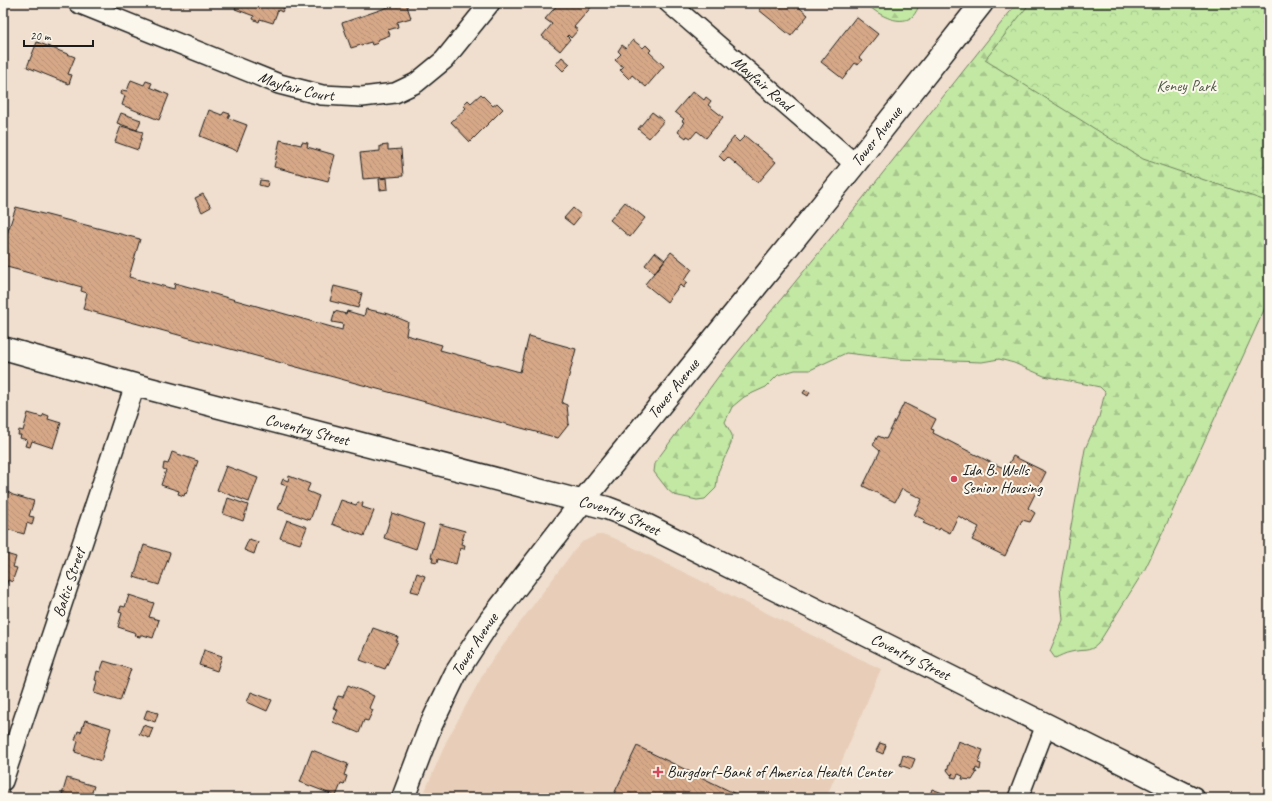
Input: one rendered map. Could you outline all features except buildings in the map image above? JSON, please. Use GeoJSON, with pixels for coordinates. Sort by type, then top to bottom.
{"type":"FeatureCollection","features":[{"type":"Feature","properties":{"kind":"street","name":"Mayfair Court"},"geometry":{"type":"LineString","coordinates":[[78,3],[279,84],[322,95],[362,97],[395,93],[416,83],[444,60],[490,3]]}},
{"type":"Feature","properties":{"kind":"street","name":"Mayfair Road"},"geometry":{"type":"LineString","coordinates":[[669,3],[855,164]]}},
{"type":"Feature","properties":{"kind":"street","name":"Tower Avenue"},"geometry":{"type":"LineString","coordinates":[[403,798],[430,727],[456,673],[489,622],[582,502],[855,164],[982,3]]}},
{"type":"Feature","properties":{"kind":"street","name":"Coventry Street"},"geometry":{"type":"LineString","coordinates":[[3,348],[135,385],[582,502],[628,516],[1193,798]]}},
{"type":"Feature","properties":{"kind":"street","name":"Baltic Street"},"geometry":{"type":"LineString","coordinates":[[3,781],[135,385]]}},
{"type":"Feature","properties":{"kind":"street"},"geometry":{"type":"LineString","coordinates":[[1018,798],[1046,725]]}},
{"type":"Feature","properties":{"kind":"shaded area"},"geometry":{"type":"Polygon","coordinates":[[[597,535],[605,535],[614,538],[881,669],[826,798],[422,798],[446,742],[487,667],[572,553],[582,542],[597,535]]]}},
{"type":"Feature","properties":{"kind":"green space"},"geometry":{"type":"Polygon","coordinates":[[[866,3],[920,3],[912,17],[906,20],[894,20],[875,11],[866,3]]]}},
{"type":"Feature","properties":{"kind":"green space"},"geometry":{"type":"Polygon","coordinates":[[[1017,3],[1207,3],[1269,54],[1269,299],[1145,569],[1095,647],[1088,650],[1069,652],[1055,658],[1050,651],[1063,620],[1060,587],[1085,449],[1099,417],[1105,392],[1100,387],[1044,376],[1014,363],[999,359],[982,362],[897,359],[846,353],[810,370],[795,370],[778,375],[766,387],[744,397],[732,407],[725,422],[732,435],[731,444],[718,472],[716,488],[705,499],[697,500],[674,495],[668,490],[654,472],[655,464],[659,457],[721,373],[852,212],[1017,3]]]}},
{"type":"Feature","properties":{"kind":"green space","name":"Keney Park"},"geometry":{"type":"Polygon","coordinates":[[[1030,3],[1269,3],[1269,202],[1143,159],[985,60],[1030,3]]]}},
{"type":"Feature","properties":{"kind":"place","name":"Ida B. Wells Senior Housing"},"geometry":{"type":"Point","coordinates":[954,479]}},
{"type":"Feature","properties":{"kind":"place","name":"Burgdorf–Bank of America Health Center"},"geometry":{"type":"Point","coordinates":[658,772]}}]}
